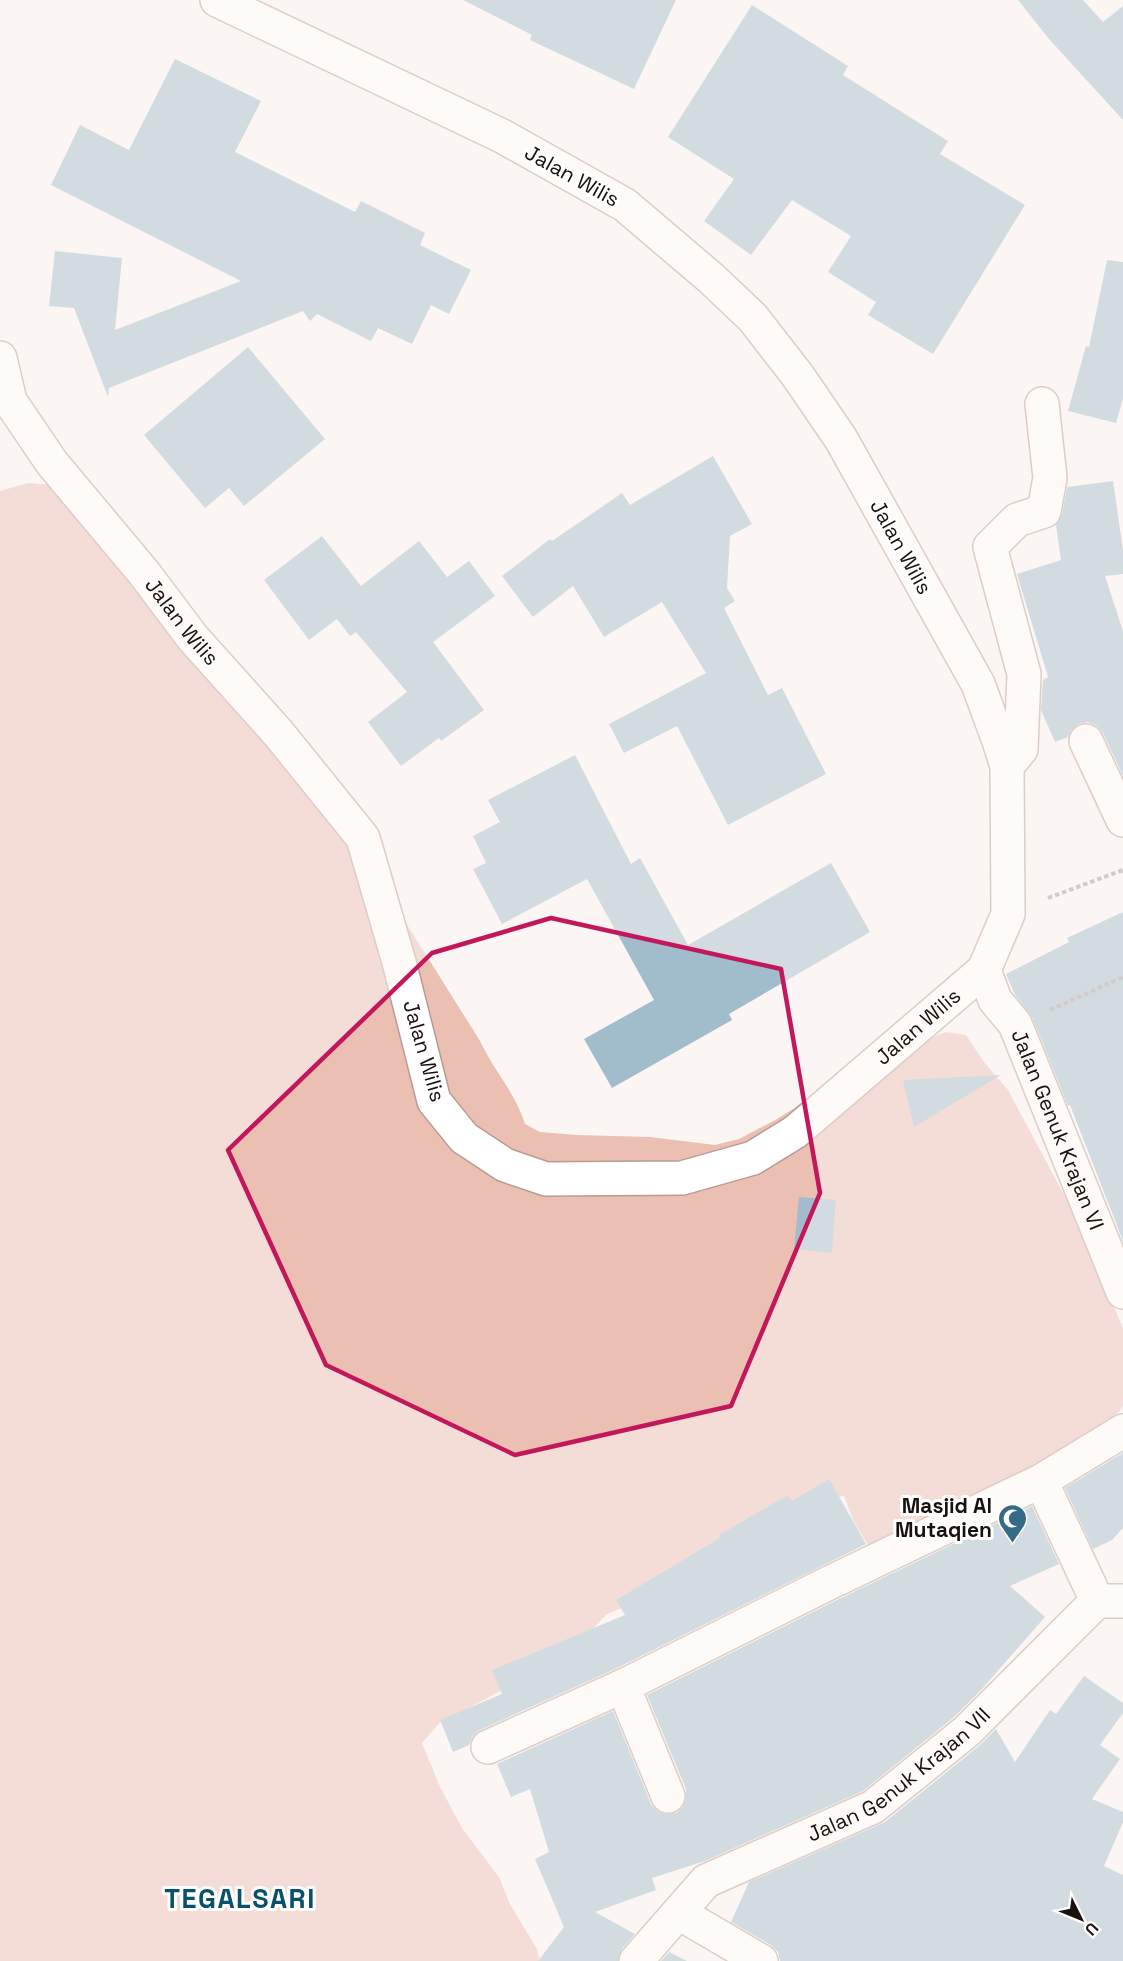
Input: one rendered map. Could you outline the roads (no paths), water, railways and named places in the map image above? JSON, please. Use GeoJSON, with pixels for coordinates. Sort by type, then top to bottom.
{"type":"FeatureCollection","features":[{"type":"Feature","properties":{"kind":"street","name":"Jalan Wilis"},"geometry":{"type":"LineString","coordinates":[[0,358],[10,401],[52,463],[144,573],[193,638],[279,734],[363,838],[399,962],[434,1101],[464,1138],[505,1165],[546,1179],[682,1178],[753,1158],[795,1132],[984,970],[1008,914],[1007,766],[978,684],[841,439],[798,376],[753,318],[712,279],[625,205],[502,136],[217,0]]}},
{"type":"Feature","properties":{"kind":"street"},"geometry":{"type":"LineString","coordinates":[[1007,766],[1021,749],[1024,674],[990,547],[1017,520],[1044,511],[1050,478],[1042,404]]}},
{"type":"Feature","properties":{"kind":"street"},"geometry":{"type":"LineString","coordinates":[[1086,741],[1123,820]]}},
{"type":"Feature","properties":{"kind":"street","name":"Jalan Genuk Krajan VI"},"geometry":{"type":"LineString","coordinates":[[984,970],[995,1000],[1015,1024],[1123,1292]]}},
{"type":"Feature","properties":{"kind":"street"},"geometry":{"type":"LineString","coordinates":[[488,1747],[622,1686],[1041,1481],[1123,1431]]}},
{"type":"Feature","properties":{"kind":"street","name":"Jalan Genuk Krajan VII"},"geometry":{"type":"LineString","coordinates":[[636,1961],[706,1881],[873,1808],[967,1731],[1110,1601],[1041,1481]]}},
{"type":"Feature","properties":{"kind":"street"},"geometry":{"type":"LineString","coordinates":[[622,1686],[668,1796]]}},
{"type":"Feature","properties":{"kind":"street"},"geometry":{"type":"LineString","coordinates":[[679,1913],[761,1961]]}},
{"type":"Feature","properties":{"kind":"place","name":"Masjid Al Mutaqien"},"geometry":{"type":"Point","coordinates":[1013,1544]}},
{"type":"Feature","properties":{"kind":"district","name":"TEGALSARI"},"geometry":{"type":"Point","coordinates":[240,1899]}}]}
